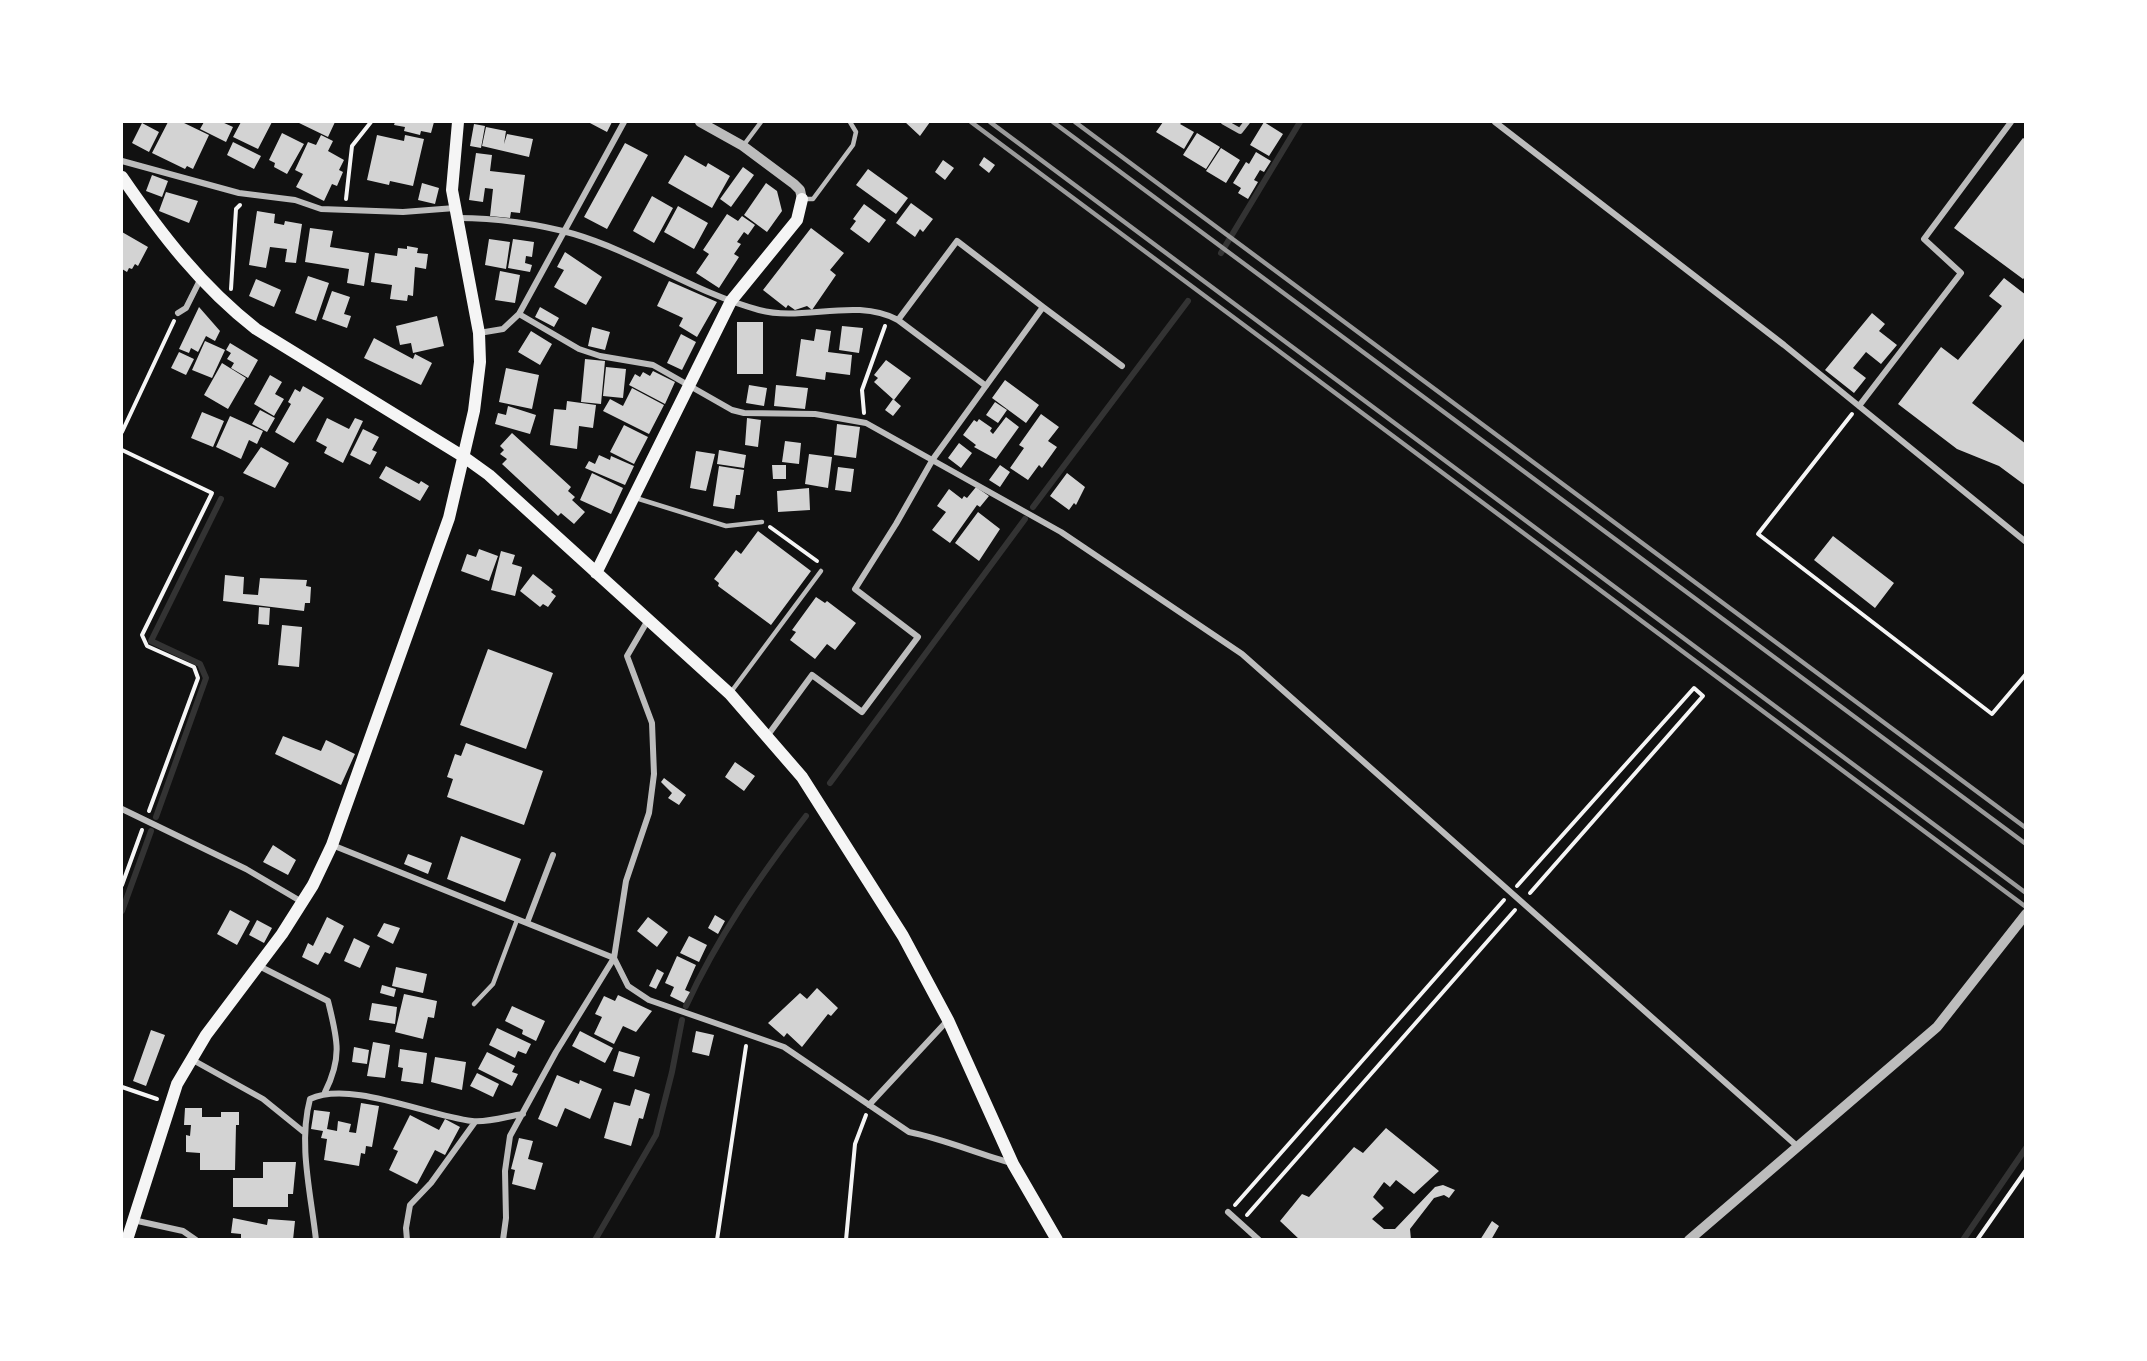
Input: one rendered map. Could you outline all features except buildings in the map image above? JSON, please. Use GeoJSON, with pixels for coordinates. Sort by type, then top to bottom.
{"type":"FeatureCollection","features":[{"type":"Feature","properties":{"kind":"main road"},"geometry":{"type":"LineString","coordinates":[[127,1239],[169,1103],[191,1059],[220,1014],[259,966],[303,903],[332,845],[449,518],[478,387],[479,333],[456,213],[452,177],[458,122]]}},
{"type":"Feature","properties":{"kind":"main road"},"geometry":{"type":"LineString","coordinates":[[122,177],[155,224],[200,280],[228,308],[321,371],[464,457],[489,476],[730,694],[768,735],[802,777],[862,867],[903,936],[948,1020],[1013,1164],[1057,1239]]}},
{"type":"Feature","properties":{"kind":"main road"},"geometry":{"type":"LineString","coordinates":[[596,573],[731,301],[797,220],[802,199]]}},
{"type":"Feature","properties":{"kind":"street"},"geometry":{"type":"LineString","coordinates":[[479,333],[503,329],[519,314],[624,122]]}},
{"type":"Feature","properties":{"kind":"street"},"geometry":{"type":"LineString","coordinates":[[700,122],[743,146],[794,184],[800,190],[802,199]]}},
{"type":"Feature","properties":{"kind":"street"},"geometry":{"type":"LineString","coordinates":[[1224,122],[1240,132],[1247,122]]}},
{"type":"Feature","properties":{"kind":"street"},"geometry":{"type":"LineString","coordinates":[[1495,122],[1859,406],[2025,542]]}},
{"type":"Feature","properties":{"kind":"street"},"geometry":{"type":"LineString","coordinates":[[1859,406],[1961,273],[1924,239],[2011,122]]}},
{"type":"Feature","properties":{"kind":"street"},"geometry":{"type":"LineString","coordinates":[[122,161],[248,194],[295,200],[309,206],[345,212],[456,213],[565,232],[731,301],[762,311],[855,310],[889,315],[986,386]]}},
{"type":"Feature","properties":{"kind":"street"},"geometry":{"type":"LineString","coordinates":[[898,320],[957,242],[1122,366]]}},
{"type":"Feature","properties":{"kind":"street"},"geometry":{"type":"LineString","coordinates":[[178,313],[186,308],[200,280]]}},
{"type":"Feature","properties":{"kind":"street"},"geometry":{"type":"LineString","coordinates":[[768,735],[812,675],[862,712],[918,637],[855,589],[933,459],[1043,307]]}},
{"type":"Feature","properties":{"kind":"street"},"geometry":{"type":"LineString","coordinates":[[519,314],[579,349],[600,356],[653,365],[687,387],[732,410],[744,413],[815,414],[866,423],[1061,532],[1242,654],[1797,1146]]}},
{"type":"Feature","properties":{"kind":"street"},"geometry":{"type":"LineString","coordinates":[[503,1239],[506,1218],[505,1171],[510,1136],[556,1052],[614,958],[626,881],[646,828],[654,774],[652,723],[627,656],[648,620]]}},
{"type":"Feature","properties":{"kind":"street"},"geometry":{"type":"LineString","coordinates":[[122,809],[246,869],[303,903]]}},
{"type":"Feature","properties":{"kind":"street"},"geometry":{"type":"LineString","coordinates":[[332,845],[614,958],[628,986],[649,1000],[784,1047],[909,1132],[932,1137],[965,1150],[1013,1164]]}},
{"type":"Feature","properties":{"kind":"street"},"geometry":{"type":"LineString","coordinates":[[527,923],[553,855]]}},
{"type":"Feature","properties":{"kind":"street"},"geometry":{"type":"LineString","coordinates":[[1689,1239],[1937,1027],[2025,914]]}},
{"type":"Feature","properties":{"kind":"street"},"geometry":{"type":"LineString","coordinates":[[259,966],[328,1001],[336,1034],[336,1070],[325,1092]]}},
{"type":"Feature","properties":{"kind":"street"},"geometry":{"type":"LineString","coordinates":[[869,1105],[948,1020]]}},
{"type":"Feature","properties":{"kind":"street"},"geometry":{"type":"LineString","coordinates":[[191,1059],[262,1099],[305,1133]]}},
{"type":"Feature","properties":{"kind":"street"},"geometry":{"type":"LineString","coordinates":[[316,1239],[304,1120],[310,1099],[325,1092],[369,1097],[475,1122],[523,1114]]}},
{"type":"Feature","properties":{"kind":"street"},"geometry":{"type":"LineString","coordinates":[[407,1239],[406,1228],[410,1205],[437,1175],[475,1122]]}},
{"type":"Feature","properties":{"kind":"street"},"geometry":{"type":"LineString","coordinates":[[1228,1212],[1258,1239]]}},
{"type":"Feature","properties":{"kind":"street"},"geometry":{"type":"LineString","coordinates":[[134,1220],[183,1231],[196,1239]]}},
{"type":"Feature","properties":{"kind":"lane"},"geometry":{"type":"LineString","coordinates":[[743,146],[761,122]]}},
{"type":"Feature","properties":{"kind":"lane"},"geometry":{"type":"LineString","coordinates":[[802,199],[813,199],[853,145],[856,132],[850,122]]}},
{"type":"Feature","properties":{"kind":"lane"},"geometry":{"type":"LineString","coordinates":[[639,499],[726,526],[762,522]]}},
{"type":"Feature","properties":{"kind":"lane"},"geometry":{"type":"LineString","coordinates":[[730,694],[821,571]]}},
{"type":"Feature","properties":{"kind":"lane"},"geometry":{"type":"LineString","coordinates":[[474,1004],[493,984],[517,920]]}},
{"type":"Feature","properties":{"kind":"path"},"geometry":{"type":"LineString","coordinates":[[345,212],[352,147],[371,122]]}},
{"type":"Feature","properties":{"kind":"path"},"geometry":{"type":"LineString","coordinates":[[228,308],[236,209],[248,194]]}},
{"type":"Feature","properties":{"kind":"path"},"geometry":{"type":"LineString","coordinates":[[122,432],[178,313]]}},
{"type":"Feature","properties":{"kind":"path"},"geometry":{"type":"LineString","coordinates":[[866,423],[862,390],[889,315]]}},
{"type":"Feature","properties":{"kind":"path"},"geometry":{"type":"LineString","coordinates":[[1859,406],[1758,534],[1992,714],[2025,674]]}},
{"type":"Feature","properties":{"kind":"path"},"geometry":{"type":"LineString","coordinates":[[122,450],[212,493],[142,635],[147,646],[194,667],[198,678],[122,885]]}},
{"type":"Feature","properties":{"kind":"path"},"geometry":{"type":"LineString","coordinates":[[762,522],[820,563],[821,571]]}},
{"type":"Feature","properties":{"kind":"path"},"geometry":{"type":"LineString","coordinates":[[1228,1212],[1694,688],[1702,696],[1240,1223]]}},
{"type":"Feature","properties":{"kind":"path"},"geometry":{"type":"LineString","coordinates":[[717,1239],[748,1034]]}},
{"type":"Feature","properties":{"kind":"path"},"geometry":{"type":"LineString","coordinates":[[122,1087],[169,1103]]}},
{"type":"Feature","properties":{"kind":"path"},"geometry":{"type":"LineString","coordinates":[[846,1239],[855,1144],[869,1105]]}},
{"type":"Feature","properties":{"kind":"path"},"geometry":{"type":"LineString","coordinates":[[1977,1239],[2025,1170]]}},
{"type":"Feature","properties":{"kind":"waterway"},"geometry":{"type":"LineString","coordinates":[[1221,253],[1300,122]]}},
{"type":"Feature","properties":{"kind":"waterway"},"geometry":{"type":"LineString","coordinates":[[1033,507],[1188,301]]}},
{"type":"Feature","properties":{"kind":"waterway"},"geometry":{"type":"LineString","coordinates":[[156,817],[206,678],[200,664],[151,641],[221,499]]}},
{"type":"Feature","properties":{"kind":"waterway"},"geometry":{"type":"LineString","coordinates":[[830,783],[1025,519]]}},
{"type":"Feature","properties":{"kind":"waterway"},"geometry":{"type":"LineString","coordinates":[[686,1006],[711,956],[740,908],[806,816]]}},
{"type":"Feature","properties":{"kind":"waterway"},"geometry":{"type":"LineString","coordinates":[[122,911],[151,831]]}},
{"type":"Feature","properties":{"kind":"waterway"},"geometry":{"type":"LineString","coordinates":[[595,1240],[656,1135],[682,1020]]}},
{"type":"Feature","properties":{"kind":"waterway"},"geometry":{"type":"LineString","coordinates":[[1963,1240],[2026,1148]]}},
{"type":"Feature","properties":{"kind":"railway"},"geometry":{"type":"LineString","coordinates":[[971,122],[2026,907]]}},
{"type":"Feature","properties":{"kind":"railway"},"geometry":{"type":"LineString","coordinates":[[990,122],[2026,893]]}},
{"type":"Feature","properties":{"kind":"railway"},"geometry":{"type":"LineString","coordinates":[[1053,122],[2026,844]]}},
{"type":"Feature","properties":{"kind":"railway"},"geometry":{"type":"LineString","coordinates":[[1075,122],[2026,828]]}}]}
